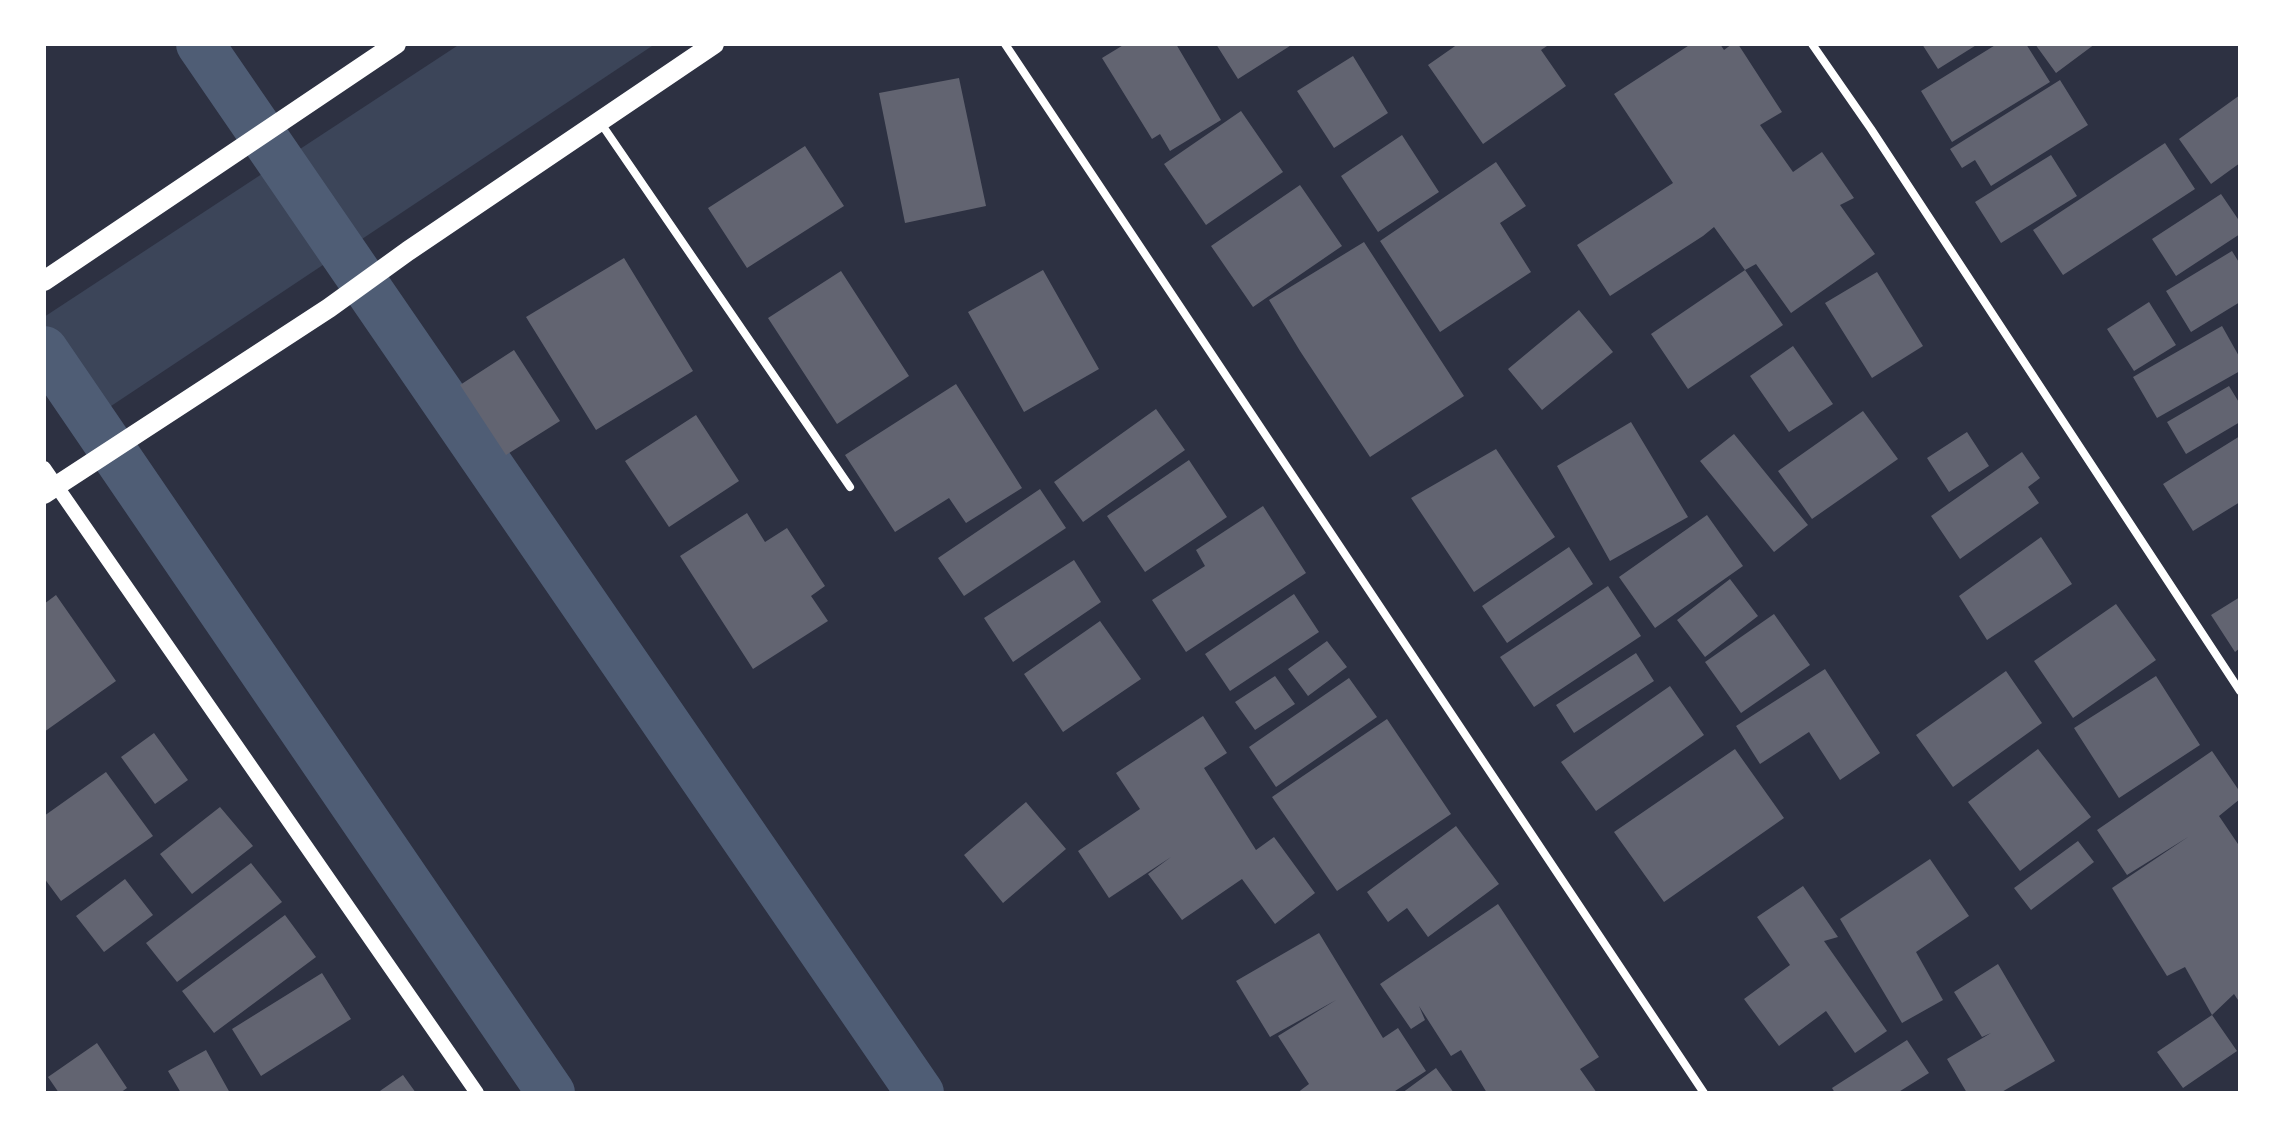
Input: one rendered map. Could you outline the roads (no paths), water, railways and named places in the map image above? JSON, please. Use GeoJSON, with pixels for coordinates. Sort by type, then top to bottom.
{"type":"FeatureCollection","features":[{"type":"Feature","properties":{"kind":"main road"},"geometry":{"type":"LineString","coordinates":[[44,281],[396,44]]}},
{"type":"Feature","properties":{"kind":"main road"},"geometry":{"type":"LineString","coordinates":[[50,490],[329,308],[714,44]]}},
{"type":"Feature","properties":{"kind":"street"},"geometry":{"type":"LineString","coordinates":[[1005,44],[1704,1093]]}},
{"type":"Feature","properties":{"kind":"street"},"geometry":{"type":"LineString","coordinates":[[1812,44],[2240,691]]}},
{"type":"Feature","properties":{"kind":"street"},"geometry":{"type":"LineString","coordinates":[[599,121],[850,487]]}},
{"type":"Feature","properties":{"kind":"street"},"geometry":{"type":"LineString","coordinates":[[44,468],[50,490],[477,1093]]}},
{"type":"Feature","properties":{"kind":"waterway"},"geometry":{"type":"LineString","coordinates":[[200,44],[920,1093]]}},
{"type":"Feature","properties":{"kind":"waterway"},"geometry":{"type":"LineString","coordinates":[[44,350],[551,1093]]}}]}
